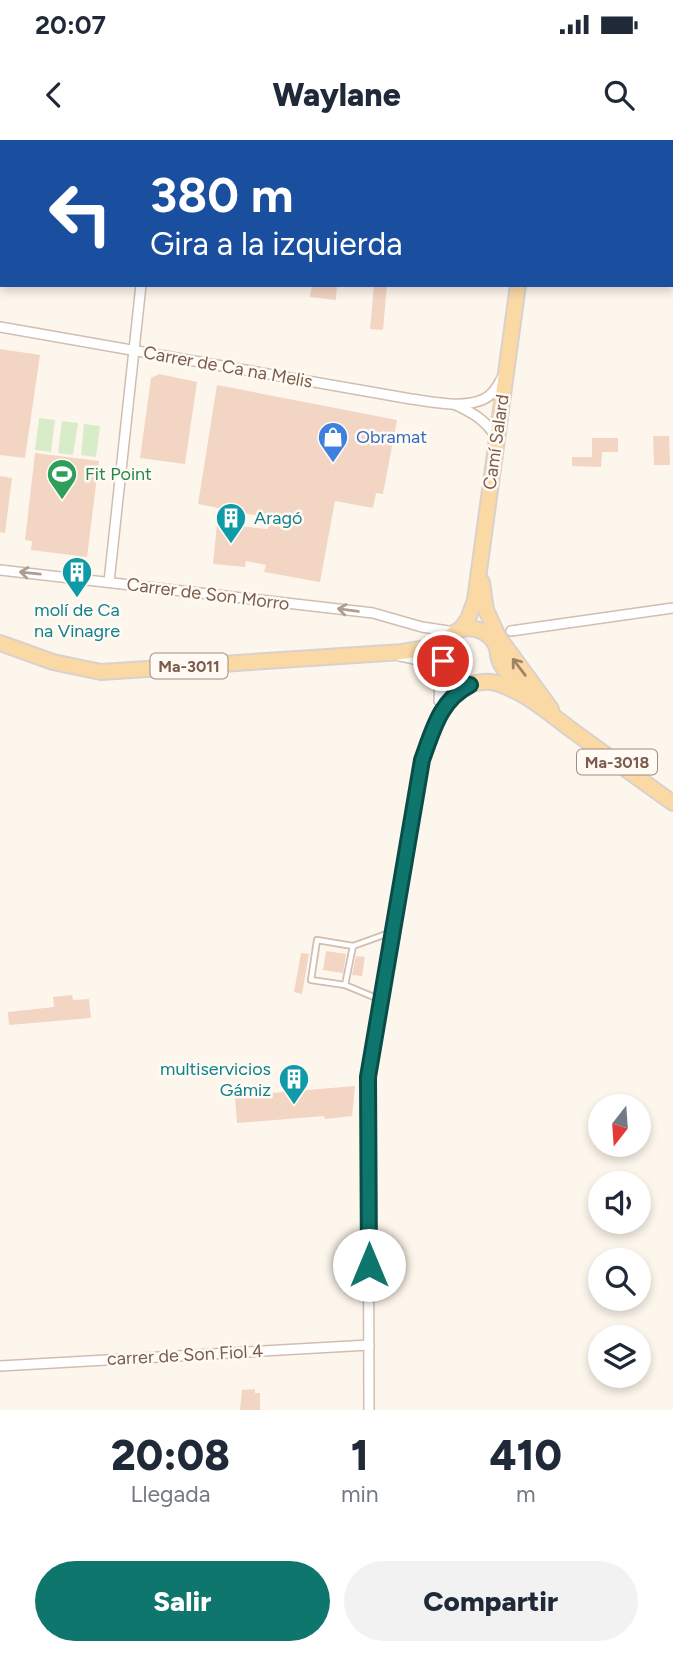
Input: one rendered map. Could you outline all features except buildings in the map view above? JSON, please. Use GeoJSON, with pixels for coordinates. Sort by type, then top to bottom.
{"type":"FeatureCollection","features":[{"type":"Feature","properties":{"kind":"main road","name":"Camí Salard"},"geometry":{"type":"LineString","coordinates":[[454,633],[468,618],[475,600],[518,287]]}},
{"type":"Feature","properties":{"kind":"main road"},"geometry":{"type":"LineString","coordinates":[[480,557],[486,610],[491,624],[560,722]]}},
{"type":"Feature","properties":{"kind":"main road","name":"Camí Salard"},"geometry":{"type":"LineString","coordinates":[[475,600],[484,632]]}},
{"type":"Feature","properties":{"kind":"main road"},"geometry":{"type":"LineString","coordinates":[[454,633],[472,628],[484,632]]}},
{"type":"Feature","properties":{"kind":"main road","name":"Ma-3018"},"geometry":{"type":"LineString","coordinates":[[484,632],[494,641],[502,665],[523,694]]}},
{"type":"Feature","properties":{"kind":"main road","name":"Ma-3018"},"geometry":{"type":"LineString","coordinates":[[454,633],[443,652],[446,670],[460,683],[499,684],[523,694],[673,803]]}},
{"type":"Feature","properties":{"kind":"main road","name":"Ma-3011"},"geometry":{"type":"LineString","coordinates":[[0,643],[53,662],[101,672],[402,652],[427,648],[454,633]]}},
{"type":"Feature","properties":{"kind":"main road","name":"Ma-3011"},"geometry":{"type":"LineString","coordinates":[[402,652],[425,655],[437,660],[446,670]]}},
{"type":"Feature","properties":{"kind":"main road"},"geometry":{"type":"LineString","coordinates":[[476,684],[491,675],[498,657]]}},
{"type":"Feature","properties":{"kind":"street"},"geometry":{"type":"LineString","coordinates":[[109,582],[141,287]]}},
{"type":"Feature","properties":{"kind":"street","name":"Carrer de Ca na Melis"},"geometry":{"type":"LineString","coordinates":[[0,327],[456,405],[480,416],[497,438]]}},
{"type":"Feature","properties":{"kind":"street","name":"Carrer de Ca na Melis"},"geometry":{"type":"LineString","coordinates":[[456,405],[484,399],[495,391],[507,369]]}},
{"type":"Feature","properties":{"kind":"street","name":"Carrer de Son Morro"},"geometry":{"type":"LineString","coordinates":[[0,570],[373,613],[454,633]]}},
{"type":"Feature","properties":{"kind":"street"},"geometry":{"type":"LineString","coordinates":[[511,631],[673,608]]}},
{"type":"Feature","properties":{"kind":"street"},"geometry":{"type":"LineString","coordinates":[[383,653],[415,659],[435,672],[440,683],[436,724]]}},
{"type":"Feature","properties":{"kind":"street"},"geometry":{"type":"LineString","coordinates":[[369,1410],[368,1077],[422,760],[441,711],[447,688],[446,670]]}},
{"type":"Feature","properties":{"kind":"street"},"geometry":{"type":"LineString","coordinates":[[441,711],[456,693],[476,684]]}},
{"type":"Feature","properties":{"kind":"street","name":"carrer de Son Fiol 4"},"geometry":{"type":"LineString","coordinates":[[0,1366],[369,1345]]}},
{"type":"Feature","properties":{"kind":"lane"},"geometry":{"type":"LineString","coordinates":[[381,1000],[345,985],[311,980],[317,940],[353,946],[393,932]]}},
{"type":"Feature","properties":{"kind":"lane"},"geometry":{"type":"LineString","coordinates":[[345,985],[353,946]]}},
{"type":"Feature","properties":{"kind":"green space"},"geometry":{"type":"Polygon","coordinates":[[[39,418],[55,420],[51,452],[35,450],[39,418]]]}},
{"type":"Feature","properties":{"kind":"green space"},"geometry":{"type":"Polygon","coordinates":[[[62,421],[78,423],[73,455],[58,453],[62,421]]]}},
{"type":"Feature","properties":{"kind":"green space"},"geometry":{"type":"Polygon","coordinates":[[[84,424],[100,426],[96,457],[81,455],[84,424]]]}},
{"type":"Feature","properties":{"kind":"place","name":"Obramat"},"geometry":{"type":"Point","coordinates":[333,464]}},
{"type":"Feature","properties":{"kind":"place","name":"Fit Point"},"geometry":{"type":"Point","coordinates":[62,501]}},
{"type":"Feature","properties":{"kind":"place","name":"Aragó"},"geometry":{"type":"Point","coordinates":[231,545]}},
{"type":"Feature","properties":{"kind":"place","name":"molí de Ca na Vinagre"},"geometry":{"type":"Point","coordinates":[77,599]}},
{"type":"Feature","properties":{"kind":"place","name":"multiservicios Gámiz"},"geometry":{"type":"Point","coordinates":[294,1106]}},
{"type":"Feature","properties":{"kind":"route"},"geometry":{"type":"LineString","coordinates":[[369,1265],[368,1077],[422,760],[441,711],[456,693],[470,685],[451,677],[443,661]]}}]}
